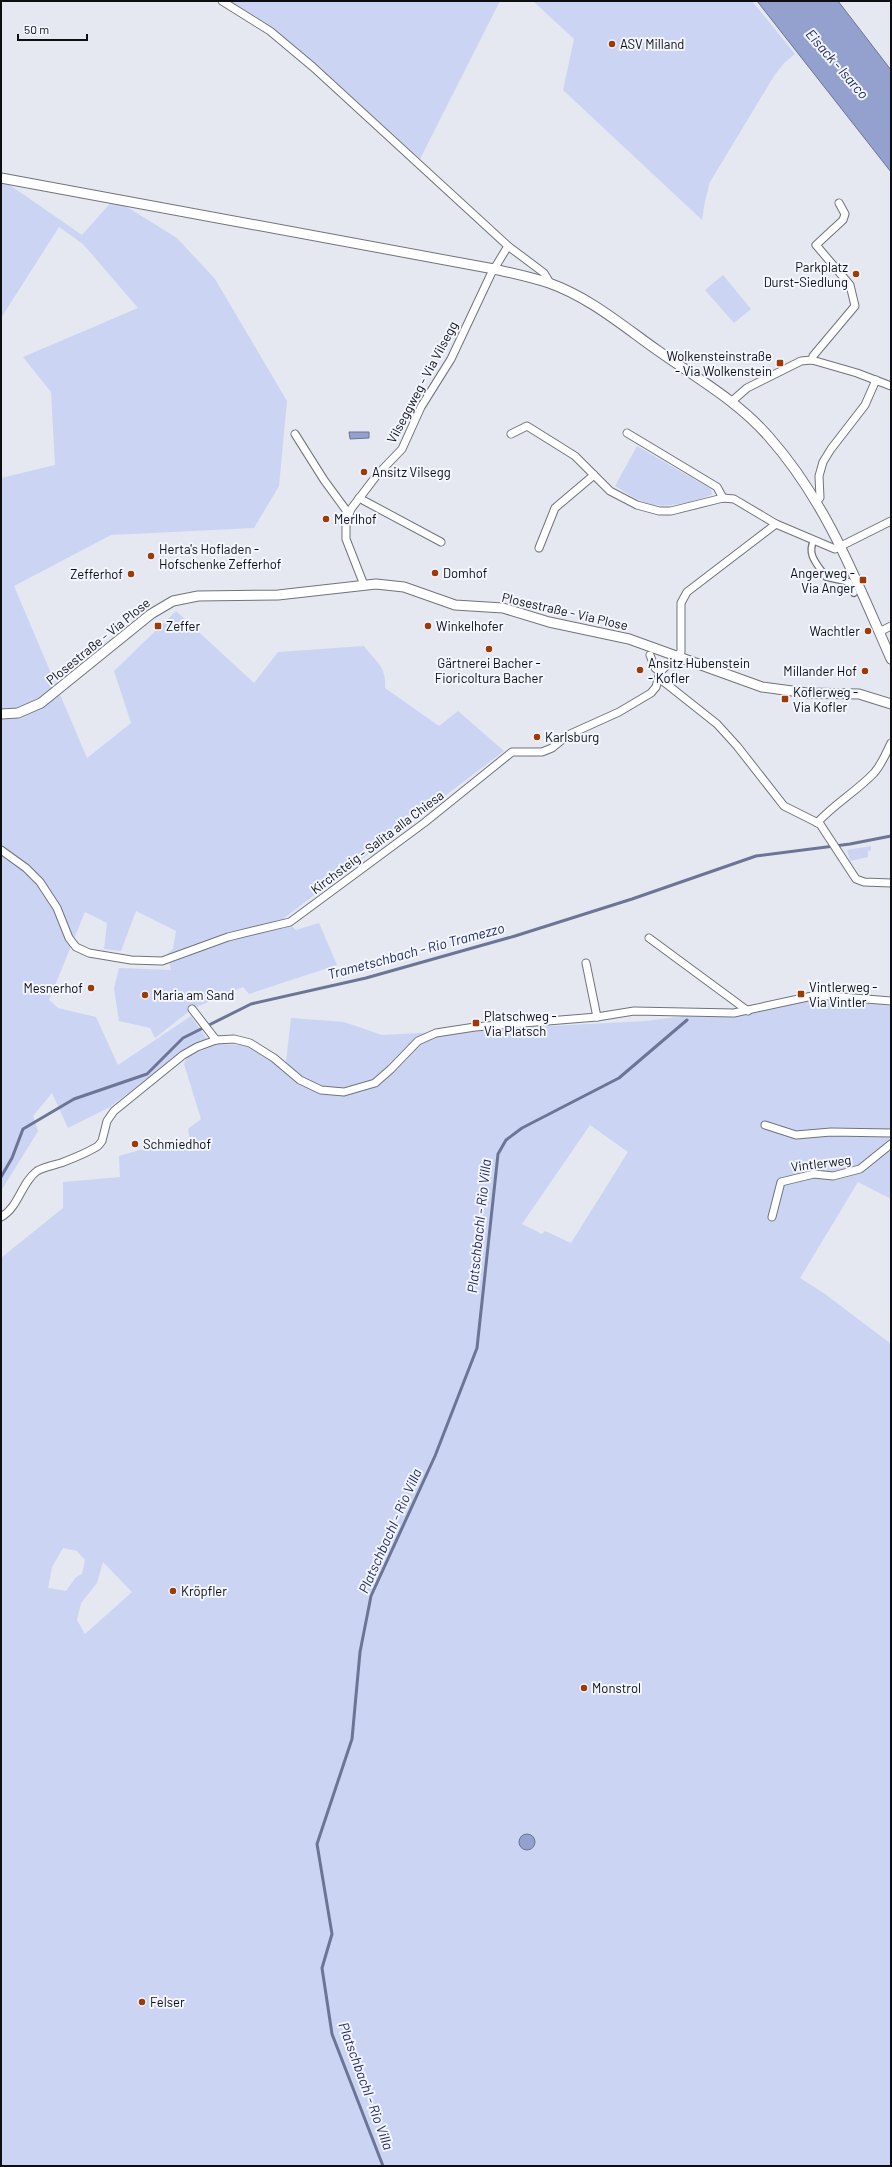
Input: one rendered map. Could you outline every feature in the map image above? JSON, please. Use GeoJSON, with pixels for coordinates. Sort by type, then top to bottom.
{"type":"FeatureCollection","features":[{"type":"Feature","properties":{"kind":"street"},"geometry":{"type":"LineString","coordinates":[[222,1],[270,32],[313,67],[508,246],[544,273],[550,283]]}},
{"type":"Feature","properties":{"kind":"street"},"geometry":{"type":"LineString","coordinates":[[1,178],[494,269],[550,283],[603,311],[731,402],[769,436],[816,500],[840,546],[891,659]]}},
{"type":"Feature","properties":{"kind":"street"},"geometry":{"type":"LineString","coordinates":[[812,360],[813,356],[852,311],[855,300],[850,285],[816,245],[843,220],[845,214],[839,203]]}},
{"type":"Feature","properties":{"kind":"street","name":"Vilseggweg - Via Vilsegg"},"geometry":{"type":"LineString","coordinates":[[347,520],[351,509],[359,498],[377,475],[402,449],[420,407],[451,359],[494,269],[498,266],[508,246]]}},
{"type":"Feature","properties":{"kind":"street"},"geometry":{"type":"LineString","coordinates":[[731,402],[747,388],[791,364],[812,360],[891,386]]}},
{"type":"Feature","properties":{"kind":"street"},"geometry":{"type":"LineString","coordinates":[[816,500],[820,498],[820,476],[823,462],[865,405],[876,380]]}},
{"type":"Feature","properties":{"kind":"street"},"geometry":{"type":"LineString","coordinates":[[511,434],[527,426],[575,456],[610,491],[637,506],[659,511],[687,508],[723,498],[734,499],[776,524],[835,549],[891,521]]}},
{"type":"Feature","properties":{"kind":"street"},"geometry":{"type":"LineString","coordinates":[[627,433],[718,487],[723,498]]}},
{"type":"Feature","properties":{"kind":"street"},"geometry":{"type":"LineString","coordinates":[[295,434],[324,480],[342,502],[346,510],[346,538],[364,585]]}},
{"type":"Feature","properties":{"kind":"street"},"geometry":{"type":"LineString","coordinates":[[539,548],[555,508],[594,475]]}},
{"type":"Feature","properties":{"kind":"street"},"geometry":{"type":"LineString","coordinates":[[359,498],[441,542]]}},
{"type":"Feature","properties":{"kind":"street"},"geometry":{"type":"LineString","coordinates":[[677,656],[682,647],[681,604],[687,592],[776,524]]}},
{"type":"Feature","properties":{"kind":"street"},"geometry":{"type":"LineString","coordinates":[[814,540],[811,546],[810,555],[826,577],[849,582],[854,593]]}},
{"type":"Feature","properties":{"kind":"street","name":"Plosestraße - Via Plose"},"geometry":{"type":"LineString","coordinates":[[1,714],[18,712],[41,703],[151,614],[173,601],[198,596],[278,595],[364,585],[390,584],[404,587],[455,605],[503,608],[549,622],[629,639],[762,686],[807,693],[858,694],[889,700]]}},
{"type":"Feature","properties":{"kind":"street"},"geometry":{"type":"LineString","coordinates":[[879,632],[891,626]]}},
{"type":"Feature","properties":{"kind":"street"},"geometry":{"type":"LineString","coordinates":[[650,655],[655,668],[660,675],[717,724],[737,746],[784,806],[817,823],[823,828],[854,876],[860,881],[891,883]]}},
{"type":"Feature","properties":{"kind":"street","name":"Kirchsteig - Salita alla Chiesa"},"geometry":{"type":"LineString","coordinates":[[1,850],[26,868],[40,882],[57,908],[69,938],[76,947],[89,953],[131,960],[162,961],[228,937],[290,922],[424,823],[512,752],[542,752],[552,748],[568,735],[619,712],[651,693],[660,675],[677,656]]}},
{"type":"Feature","properties":{"kind":"street"},"geometry":{"type":"LineString","coordinates":[[817,823],[829,810],[873,773],[883,759],[891,743]]}},
{"type":"Feature","properties":{"kind":"street"},"geometry":{"type":"LineString","coordinates":[[649,938],[748,1011]]}},
{"type":"Feature","properties":{"kind":"street"},"geometry":{"type":"LineString","coordinates":[[586,963],[597,1017]]}},
{"type":"Feature","properties":{"kind":"street"},"geometry":{"type":"LineString","coordinates":[[1,1217],[6,1214],[17,1201],[33,1175],[39,1170],[62,1163],[98,1146],[102,1141],[107,1121],[114,1111],[182,1055],[214,1038],[234,1039],[250,1043],[268,1054],[300,1080],[321,1090],[344,1092],[375,1083],[418,1041],[436,1032],[474,1027],[597,1017],[640,1011],[734,1013],[817,995],[891,1001]]}},
{"type":"Feature","properties":{"kind":"street"},"geometry":{"type":"LineString","coordinates":[[192,1009],[214,1038]]}},
{"type":"Feature","properties":{"kind":"street","name":"Vintlerweg"},"geometry":{"type":"LineString","coordinates":[[764,1125],[796,1135],[831,1132],[891,1133]]}},
{"type":"Feature","properties":{"kind":"street","name":"Vintlerweg"},"geometry":{"type":"LineString","coordinates":[[772,1217],[781,1182],[814,1174],[833,1176],[860,1169],[891,1144]]}},
{"type":"Feature","properties":{"kind":"shaded area"},"geometry":{"type":"Polygon","coordinates":[[[228,1],[500,1],[420,159],[316,64],[272,29],[228,1]]]}},
{"type":"Feature","properties":{"kind":"shaded area"},"geometry":{"type":"Polygon","coordinates":[[[533,1],[752,1],[795,54],[784,63],[774,76],[710,182],[702,220],[563,90],[574,39],[533,1]]]}},
{"type":"Feature","properties":{"kind":"shaded area"},"geometry":{"type":"Polygon","coordinates":[[[1,179],[82,235],[114,199],[177,238],[215,279],[287,401],[279,486],[254,528],[111,535],[14,586],[87,758],[131,723],[114,671],[176,611],[254,683],[278,652],[364,646],[380,665],[384,675],[385,688],[439,726],[458,711],[504,751],[284,918],[296,930],[319,923],[337,965],[249,994],[243,987],[192,1009],[155,1038],[150,1028],[119,1021],[114,988],[119,968],[171,970],[167,954],[173,949],[176,931],[136,911],[121,951],[104,949],[107,923],[85,912],[49,1000],[58,1008],[96,1017],[118,1065],[191,1016],[207,1039],[184,1050],[110,1107],[68,1128],[52,1093],[33,1116],[38,1131],[1,1191],[1,478],[55,465],[51,392],[23,357],[138,308],[83,244],[59,227],[1,318],[1,179]]]}},
{"type":"Feature","properties":{"kind":"shaded area"},"geometry":{"type":"Polygon","coordinates":[[[723,275],[751,309],[734,323],[705,290],[723,275]]]}},
{"type":"Feature","properties":{"kind":"shaded area"},"geometry":{"type":"Polygon","coordinates":[[[637,446],[711,489],[712,494],[689,502],[658,505],[642,501],[615,486],[637,446]]]}},
{"type":"Feature","properties":{"kind":"shaded area"},"geometry":{"type":"Polygon","coordinates":[[[871,846],[871,850],[868,851],[868,857],[850,861],[847,850],[871,846]]]}},
{"type":"Feature","properties":{"kind":"shaded area"},"geometry":{"type":"Polygon","coordinates":[[[822,998],[891,1006],[891,1199],[858,1182],[800,1278],[825,1294],[891,1344],[891,2166],[1,2166],[1,1258],[63,1208],[63,1182],[120,1177],[119,1156],[158,1145],[191,1148],[188,1129],[201,1119],[184,1064],[187,1057],[217,1044],[243,1045],[286,1062],[291,1018],[344,1022],[382,1035],[646,1021],[822,998]],[[590,1125],[522,1224],[542,1234],[545,1231],[571,1243],[628,1152],[590,1125]],[[63,1548],[52,1567],[48,1588],[66,1591],[76,1577],[82,1574],[85,1560],[77,1551],[63,1548]],[[103,1562],[97,1583],[81,1603],[77,1620],[85,1634],[132,1592],[103,1562]]]}},
{"type":"Feature","properties":{"kind":"water","name":"Eisack - Isarco"},"geometry":{"type":"Polygon","coordinates":[[[757,1],[838,1],[891,70],[891,172],[757,1]]]}},
{"type":"Feature","properties":{"kind":"water"},"geometry":{"type":"Polygon","coordinates":[[[349,432],[369,432],[369,438],[350,439],[349,432]]]}},
{"type":"Feature","properties":{"kind":"water"},"geometry":{"type":"Polygon","coordinates":[[[524,1834],[530,1834],[535,1839],[533,1848],[530,1850],[524,1850],[519,1845],[519,1839],[524,1834]]]}},
{"type":"Feature","properties":{"kind":"waterway","name":"Trametschbach - Rio Tramezzo"},"geometry":{"type":"LineString","coordinates":[[1,1177],[12,1158],[23,1129],[74,1099],[147,1074],[183,1038],[251,1004],[366,978],[515,936],[632,899],[756,856],[850,844],[891,836]]}},
{"type":"Feature","properties":{"kind":"waterway","name":"Platschbachl - Rio Villa"},"geometry":{"type":"LineString","coordinates":[[383,2166],[332,2034],[322,1968],[332,1934],[317,1844],[352,1739],[360,1652],[371,1596],[435,1456],[477,1348],[498,1154],[506,1140],[522,1128],[619,1078],[687,1020]]}},
{"type":"Feature","properties":{"kind":"place","name":"ASV Milland"},"geometry":{"type":"Point","coordinates":[612,44]}},
{"type":"Feature","properties":{"kind":"place","name":"Parkplatz Durst-Siedlung"},"geometry":{"type":"Point","coordinates":[856,274]}},
{"type":"Feature","properties":{"kind":"place","name":"Wolkensteinstraße - Via Wolkenstein"},"geometry":{"type":"Point","coordinates":[780,363]}},
{"type":"Feature","properties":{"kind":"place","name":"Ansitz Vilsegg"},"geometry":{"type":"Point","coordinates":[364,472]}},
{"type":"Feature","properties":{"kind":"place","name":"Merlhof"},"geometry":{"type":"Point","coordinates":[326,519]}},
{"type":"Feature","properties":{"kind":"place","name":"Herta's Hofladen - Hofschenke Zefferhof"},"geometry":{"type":"Point","coordinates":[151,556]}},
{"type":"Feature","properties":{"kind":"place","name":"Domhof"},"geometry":{"type":"Point","coordinates":[435,573]}},
{"type":"Feature","properties":{"kind":"place","name":"Zefferhof"},"geometry":{"type":"Point","coordinates":[131,574]}},
{"type":"Feature","properties":{"kind":"place","name":"Angerweg - Via Anger"},"geometry":{"type":"Point","coordinates":[863,580]}},
{"type":"Feature","properties":{"kind":"place","name":"Zeffer"},"geometry":{"type":"Point","coordinates":[158,626]}},
{"type":"Feature","properties":{"kind":"place","name":"Winkelhofer"},"geometry":{"type":"Point","coordinates":[428,626]}},
{"type":"Feature","properties":{"kind":"place","name":"Wachtler"},"geometry":{"type":"Point","coordinates":[868,631]}},
{"type":"Feature","properties":{"kind":"place","name":"Gärtnerei Bacher - Fioricoltura Bacher"},"geometry":{"type":"Point","coordinates":[489,649]}},
{"type":"Feature","properties":{"kind":"place","name":"Ansitz Hubenstein - Kofler"},"geometry":{"type":"Point","coordinates":[640,670]}},
{"type":"Feature","properties":{"kind":"place","name":"Millander Hof"},"geometry":{"type":"Point","coordinates":[865,671]}},
{"type":"Feature","properties":{"kind":"place","name":"Koflerweg - Via Kofler"},"geometry":{"type":"Point","coordinates":[785,699]}},
{"type":"Feature","properties":{"kind":"place","name":"Karlsburg"},"geometry":{"type":"Point","coordinates":[537,737]}},
{"type":"Feature","properties":{"kind":"place","name":"Mesnerhof"},"geometry":{"type":"Point","coordinates":[91,988]}},
{"type":"Feature","properties":{"kind":"place","name":"Vintlerweg - Via Vintler"},"geometry":{"type":"Point","coordinates":[801,994]}},
{"type":"Feature","properties":{"kind":"place","name":"Maria am Sand"},"geometry":{"type":"Point","coordinates":[145,995]}},
{"type":"Feature","properties":{"kind":"place","name":"Platschweg - Via Platsch"},"geometry":{"type":"Point","coordinates":[476,1023]}},
{"type":"Feature","properties":{"kind":"place","name":"Schmiedhof"},"geometry":{"type":"Point","coordinates":[135,1144]}},
{"type":"Feature","properties":{"kind":"place","name":"Kröpfler"},"geometry":{"type":"Point","coordinates":[173,1591]}},
{"type":"Feature","properties":{"kind":"place","name":"Monstrol"},"geometry":{"type":"Point","coordinates":[584,1688]}},
{"type":"Feature","properties":{"kind":"place","name":"Felser"},"geometry":{"type":"Point","coordinates":[142,2002]}}]}
